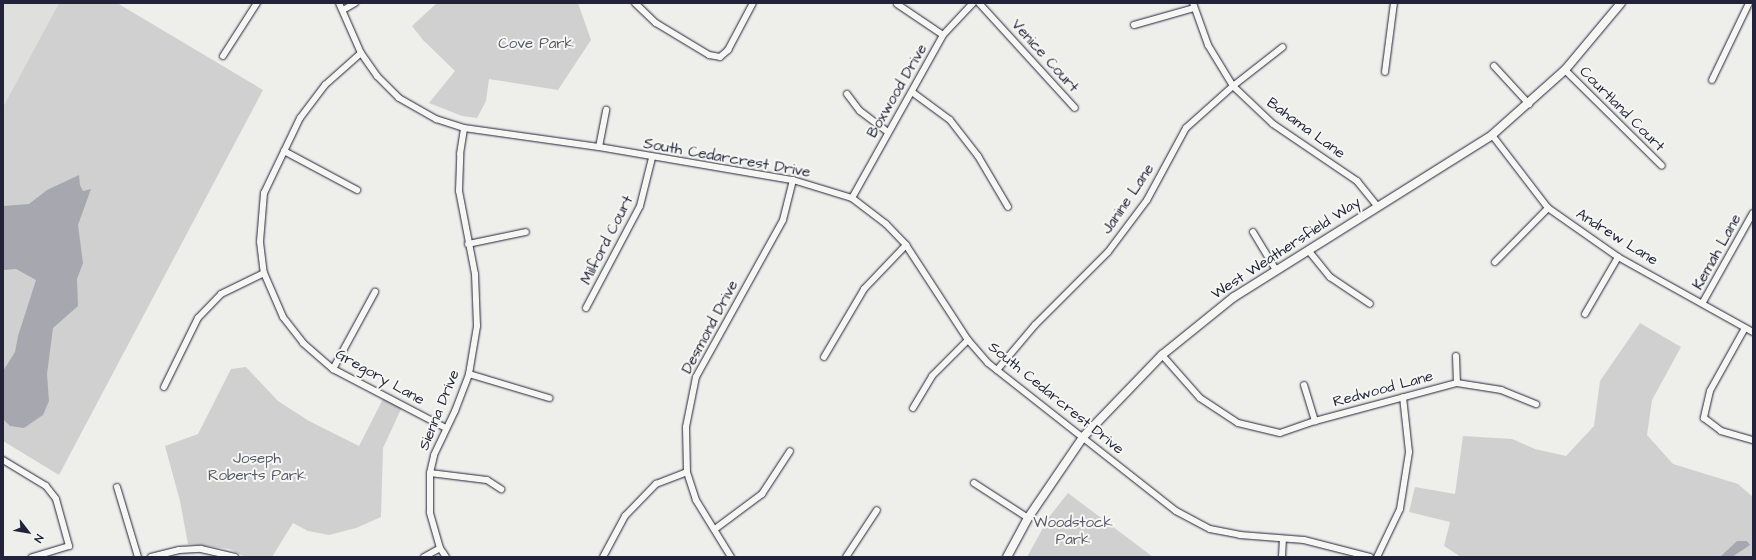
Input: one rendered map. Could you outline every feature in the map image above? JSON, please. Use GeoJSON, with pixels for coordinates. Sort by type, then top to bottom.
{"type":"FeatureCollection","features":[{"type":"Feature","properties":{"kind":"street"},"geometry":{"type":"LineString","coordinates":[[223,56],[257,3]]}},
{"type":"Feature","properties":{"kind":"street","name":"South Cedarcrest Drive"},"geometry":{"type":"LineString","coordinates":[[339,3],[361,53],[377,76],[399,98],[436,119],[464,128],[599,147],[652,158],[793,180],[852,198],[886,224],[906,245],[968,340],[997,370],[1176,510],[1210,529],[1327,544],[1370,557]]}},
{"type":"Feature","properties":{"kind":"street"},"geometry":{"type":"LineString","coordinates":[[343,10],[355,3]]}},
{"type":"Feature","properties":{"kind":"street"},"geometry":{"type":"LineString","coordinates":[[635,3],[656,23],[709,55],[720,57],[728,50],[753,3]]}},
{"type":"Feature","properties":{"kind":"street","name":"Boxwood Drive"},"geometry":{"type":"LineString","coordinates":[[852,198],[943,35],[973,3]]}},
{"type":"Feature","properties":{"kind":"street","name":"Venice Court"},"geometry":{"type":"LineString","coordinates":[[979,3],[1075,108]]}},
{"type":"Feature","properties":{"kind":"street"},"geometry":{"type":"LineString","coordinates":[[1385,72],[1394,3]]}},
{"type":"Feature","properties":{"kind":"street","name":"West Weathersfield Way"},"geometry":{"type":"LineString","coordinates":[[1007,557],[1028,518],[1083,437],[1162,354],[1207,317],[1276,270],[1492,135],[1529,104],[1564,70],[1621,3]]}},
{"type":"Feature","properties":{"kind":"street"},"geometry":{"type":"LineString","coordinates":[[1712,80],[1749,3]]}},
{"type":"Feature","properties":{"kind":"street"},"geometry":{"type":"LineString","coordinates":[[897,4],[943,35]]}},
{"type":"Feature","properties":{"kind":"street"},"geometry":{"type":"LineString","coordinates":[[1134,25],[1193,5]]}},
{"type":"Feature","properties":{"kind":"street","name":"Bahama Lane"},"geometry":{"type":"LineString","coordinates":[[1193,5],[1208,45],[1233,86],[1273,124],[1357,181],[1377,206]]}},
{"type":"Feature","properties":{"kind":"street","name":"Janine Lane"},"geometry":{"type":"LineString","coordinates":[[997,370],[1035,325],[1108,252],[1147,200],[1186,128],[1233,86],[1283,47]]}},
{"type":"Feature","properties":{"kind":"street","name":"Gregory Lane"},"geometry":{"type":"LineString","coordinates":[[361,53],[325,85],[300,118],[264,193],[260,242],[264,274],[283,317],[303,343],[333,369],[446,428]]}},
{"type":"Feature","properties":{"kind":"street"},"geometry":{"type":"LineString","coordinates":[[1494,66],[1529,104]]}},
{"type":"Feature","properties":{"kind":"street","name":"Courtland Court"},"geometry":{"type":"LineString","coordinates":[[1564,70],[1662,166]]}},
{"type":"Feature","properties":{"kind":"street"},"geometry":{"type":"LineString","coordinates":[[912,92],[950,120],[978,156],[1008,207]]}},
{"type":"Feature","properties":{"kind":"street"},"geometry":{"type":"LineString","coordinates":[[848,94],[860,111],[888,132]]}},
{"type":"Feature","properties":{"kind":"street"},"geometry":{"type":"LineString","coordinates":[[599,147],[606,110]]}},
{"type":"Feature","properties":{"kind":"street","name":"Sienna Drive"},"geometry":{"type":"LineString","coordinates":[[446,557],[440,548],[430,512],[430,473],[434,455],[469,374],[475,347],[478,309],[475,274],[459,191],[460,154],[464,128]]}},
{"type":"Feature","properties":{"kind":"street","name":"Andrew Lane"},"geometry":{"type":"LineString","coordinates":[[1492,135],[1548,208],[1618,257],[1703,302],[1753,332]]}},
{"type":"Feature","properties":{"kind":"street"},"geometry":{"type":"LineString","coordinates":[[284,151],[357,190]]}},
{"type":"Feature","properties":{"kind":"street","name":"Milford Court"},"geometry":{"type":"LineString","coordinates":[[586,308],[637,213],[652,158]]}},
{"type":"Feature","properties":{"kind":"street","name":"Desmond Drive"},"geometry":{"type":"LineString","coordinates":[[731,557],[696,500],[687,472],[686,427],[696,377],[783,220],[793,180]]}},
{"type":"Feature","properties":{"kind":"street"},"geometry":{"type":"LineString","coordinates":[[1495,262],[1548,208]]}},
{"type":"Feature","properties":{"kind":"street","name":"Kemah Lane"},"geometry":{"type":"LineString","coordinates":[[1703,302],[1753,213]]}},
{"type":"Feature","properties":{"kind":"street"},"geometry":{"type":"LineString","coordinates":[[468,244],[526,232]]}},
{"type":"Feature","properties":{"kind":"street"},"geometry":{"type":"LineString","coordinates":[[1253,232],[1276,270]]}},
{"type":"Feature","properties":{"kind":"street"},"geometry":{"type":"LineString","coordinates":[[824,357],[864,288],[906,245]]}},
{"type":"Feature","properties":{"kind":"street"},"geometry":{"type":"LineString","coordinates":[[1308,250],[1330,277],[1370,304]]}},
{"type":"Feature","properties":{"kind":"street"},"geometry":{"type":"LineString","coordinates":[[1585,314],[1618,257]]}},
{"type":"Feature","properties":{"kind":"street"},"geometry":{"type":"LineString","coordinates":[[164,387],[198,318],[221,294],[264,274]]}},
{"type":"Feature","properties":{"kind":"street"},"geometry":{"type":"LineString","coordinates":[[333,369],[375,292]]}},
{"type":"Feature","properties":{"kind":"street"},"geometry":{"type":"LineString","coordinates":[[1745,328],[1710,391],[1704,418],[1721,431],[1753,440]]}},
{"type":"Feature","properties":{"kind":"street"},"geometry":{"type":"LineString","coordinates":[[913,408],[932,376],[968,340]]}},
{"type":"Feature","properties":{"kind":"street","name":"Redwood Lane"},"geometry":{"type":"LineString","coordinates":[[1162,354],[1200,398],[1238,423],[1280,433],[1315,420],[1457,383],[1501,390],[1536,404]]}},
{"type":"Feature","properties":{"kind":"street","name":"Redwood Lane"},"geometry":{"type":"LineString","coordinates":[[1456,356],[1457,383]]}},
{"type":"Feature","properties":{"kind":"street"},"geometry":{"type":"LineString","coordinates":[[469,374],[549,398]]}},
{"type":"Feature","properties":{"kind":"street"},"geometry":{"type":"LineString","coordinates":[[1304,385],[1315,420]]}},
{"type":"Feature","properties":{"kind":"street"},"geometry":{"type":"LineString","coordinates":[[1377,557],[1400,509],[1409,452],[1403,397]]}},
{"type":"Feature","properties":{"kind":"street"},"geometry":{"type":"LineString","coordinates":[[714,530],[762,494],[790,452]]}},
{"type":"Feature","properties":{"kind":"street"},"geometry":{"type":"LineString","coordinates":[[3,460],[46,486],[56,499],[68,546],[32,557]]}},
{"type":"Feature","properties":{"kind":"street"},"geometry":{"type":"LineString","coordinates":[[604,557],[625,516],[656,484],[687,472]]}},
{"type":"Feature","properties":{"kind":"street"},"geometry":{"type":"LineString","coordinates":[[430,473],[487,480],[501,489]]}},
{"type":"Feature","properties":{"kind":"street"},"geometry":{"type":"LineString","coordinates":[[974,483],[1028,518]]}},
{"type":"Feature","properties":{"kind":"street"},"geometry":{"type":"LineString","coordinates":[[117,487],[138,557]]}},
{"type":"Feature","properties":{"kind":"street"},"geometry":{"type":"LineString","coordinates":[[846,557],[877,510]]}},
{"type":"Feature","properties":{"kind":"street"},"geometry":{"type":"LineString","coordinates":[[1282,557],[1283,539]]}},
{"type":"Feature","properties":{"kind":"street"},"geometry":{"type":"LineString","coordinates":[[424,557],[440,548]]}},
{"type":"Feature","properties":{"kind":"street"},"geometry":{"type":"LineString","coordinates":[[151,557],[179,550],[201,549],[234,557]]}},
{"type":"Feature","properties":{"kind":"shaded area"},"geometry":{"type":"Polygon","coordinates":[[[3,3],[59,3],[3,107],[3,3]]]}},
{"type":"Feature","properties":{"kind":"shaded area"},"geometry":{"type":"Polygon","coordinates":[[[79,175],[80,185],[83,191],[91,189],[78,225],[83,263],[77,279],[78,306],[53,328],[47,374],[49,401],[43,415],[24,428],[10,426],[3,419],[3,371],[15,352],[18,336],[36,280],[16,269],[3,270],[3,206],[29,204],[47,190],[79,175]]]}},
{"type":"Feature","properties":{"kind":"shaded area"},"geometry":{"type":"Polygon","coordinates":[[[1737,541],[1747,541],[1750,545],[1732,557],[1720,557],[1737,541]]]}},
{"type":"Feature","properties":{"kind":"green space"},"geometry":{"type":"Polygon","coordinates":[[[59,3],[117,3],[263,90],[59,475],[3,441],[3,107],[59,3]]]}},
{"type":"Feature","properties":{"kind":"green space","name":"Cove Park"},"geometry":{"type":"Polygon","coordinates":[[[437,3],[578,3],[591,40],[558,90],[489,79],[486,101],[477,118],[462,116],[429,103],[455,71],[423,40],[412,26],[437,3]]]}},
{"type":"Feature","properties":{"kind":"green space"},"geometry":{"type":"Polygon","coordinates":[[[1640,323],[1681,347],[1652,400],[1647,435],[1673,464],[1738,484],[1753,497],[1753,557],[1461,557],[1444,546],[1450,522],[1409,512],[1415,487],[1455,494],[1463,436],[1512,439],[1535,449],[1566,456],[1594,426],[1600,381],[1640,323]]]}},
{"type":"Feature","properties":{"kind":"green space","name":"Joseph Roberts Park"},"geometry":{"type":"Polygon","coordinates":[[[246,367],[278,401],[309,421],[359,446],[383,399],[403,405],[383,448],[381,517],[356,528],[329,535],[308,531],[293,523],[272,557],[245,557],[230,549],[188,544],[180,501],[165,446],[198,434],[231,369],[246,367]]]}},
{"type":"Feature","properties":{"kind":"green space","name":"Woodstock Park"},"geometry":{"type":"Polygon","coordinates":[[[1068,493],[1153,557],[1027,557],[1049,517],[1068,493]]]}}]}
